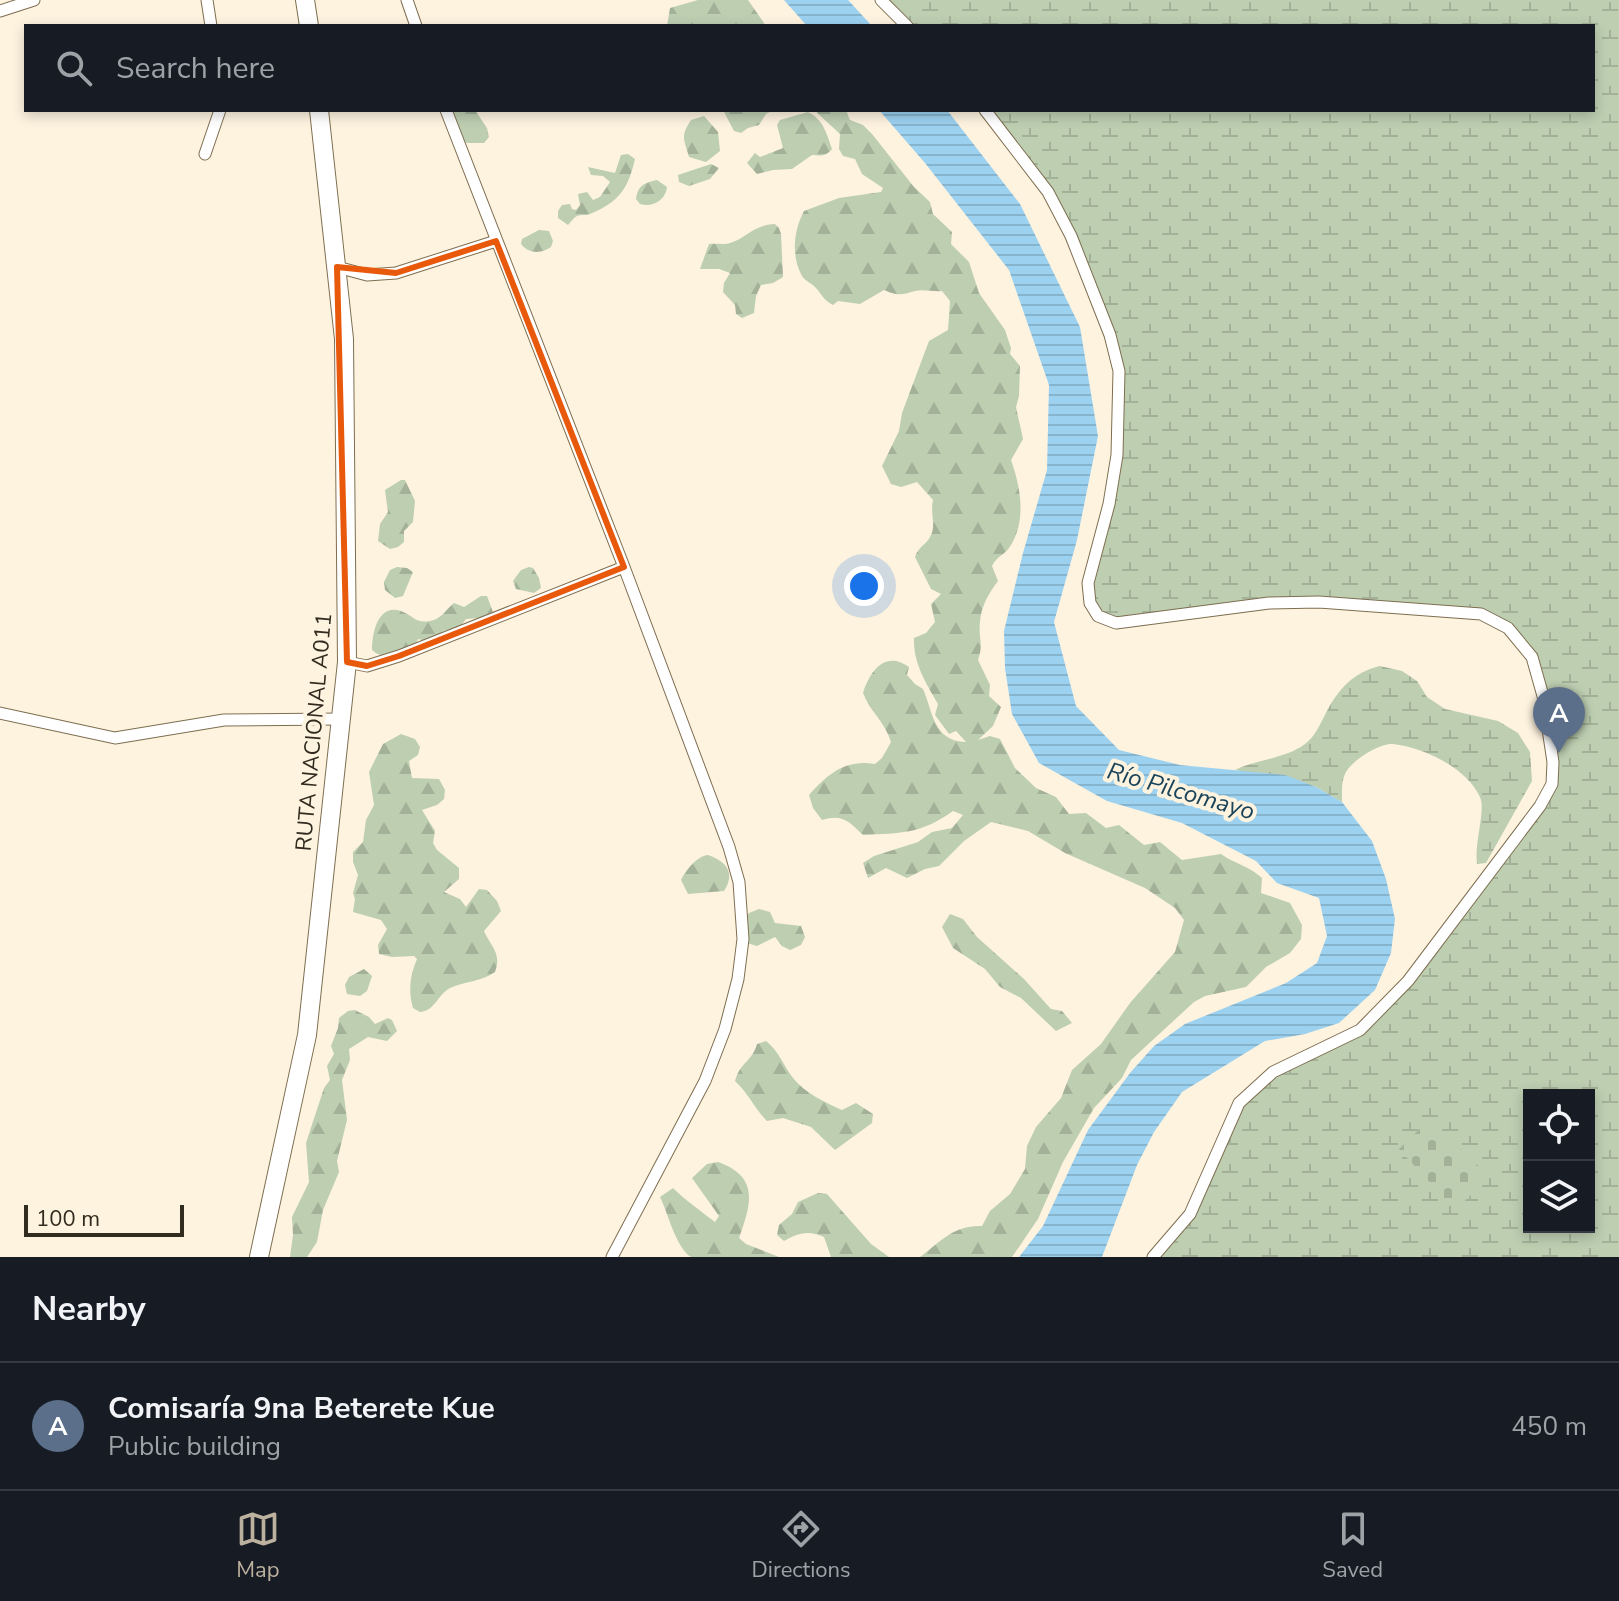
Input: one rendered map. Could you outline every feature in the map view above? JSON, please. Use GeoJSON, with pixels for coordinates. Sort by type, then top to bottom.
{"type":"FeatureCollection","features":[{"type":"Feature","properties":{"kind":"main road"},"geometry":{"type":"LineString","coordinates":[[305,0],[309,24]]}},
{"type":"Feature","properties":{"kind":"main road","name":"RUTA NACIONAL A011"},"geometry":{"type":"LineString","coordinates":[[259,1257],[307,1035],[347,662],[344,339],[319,112]]}},
{"type":"Feature","properties":{"kind":"street"},"geometry":{"type":"LineString","coordinates":[[0,11],[34,0]]}},
{"type":"Feature","properties":{"kind":"street"},"geometry":{"type":"LineString","coordinates":[[207,0],[211,24]]}},
{"type":"Feature","properties":{"kind":"street"},"geometry":{"type":"LineString","coordinates":[[407,0],[415,24]]}},
{"type":"Feature","properties":{"kind":"street"},"geometry":{"type":"LineString","coordinates":[[881,0],[905,24]]}},
{"type":"Feature","properties":{"kind":"street"},"geometry":{"type":"LineString","coordinates":[[205,154],[219,112]]}},
{"type":"Feature","properties":{"kind":"street"},"geometry":{"type":"LineString","coordinates":[[447,112],[624,567],[729,847],[739,882],[743,939],[735,992],[725,1029],[705,1081],[612,1257]]}},
{"type":"Feature","properties":{"kind":"street"},"geometry":{"type":"LineString","coordinates":[[987,112],[1048,192],[1071,236],[1100,304],[1119,371],[1117,455],[1109,504],[1088,583],[1090,603],[1098,616],[1116,623],[1269,603],[1319,602],[1481,614],[1508,628],[1532,657],[1550,730],[1552,784],[1540,806],[1494,869],[1408,981],[1360,1030],[1273,1072],[1239,1103],[1190,1214],[1153,1257]]}},
{"type":"Feature","properties":{"kind":"street"},"geometry":{"type":"LineString","coordinates":[[337,267],[367,275],[396,273],[496,241]]}},
{"type":"Feature","properties":{"kind":"street"},"geometry":{"type":"LineString","coordinates":[[347,662],[367,666],[399,656],[624,567]]}},
{"type":"Feature","properties":{"kind":"street"},"geometry":{"type":"LineString","coordinates":[[0,713],[115,738],[224,720],[342,719]]}},
{"type":"Feature","properties":{"kind":"highlighted area"},"geometry":{"type":"Polygon","coordinates":[[[496,241],[624,567],[399,656],[367,666],[347,662],[337,267],[396,273],[496,241]]]}},
{"type":"Feature","properties":{"kind":"green space"},"geometry":{"type":"Polygon","coordinates":[[[698,0],[748,0],[765,24],[667,24],[670,8],[698,0]]]}},
{"type":"Feature","properties":{"kind":"green space"},"geometry":{"type":"Polygon","coordinates":[[[881,0],[1619,0],[1619,1257],[1153,1257],[1190,1214],[1239,1103],[1256,1085],[1340,1042],[1408,981],[1552,784],[1550,730],[1521,642],[1481,614],[1319,602],[1116,623],[1090,603],[1109,504],[1119,371],[1110,335],[1048,192],[987,112],[1595,112],[1595,24],[905,24],[881,0]]]}},
{"type":"Feature","properties":{"kind":"green space"},"geometry":{"type":"Polygon","coordinates":[[[449,112],[476,112],[489,137],[484,143],[466,143],[449,112]]]}},
{"type":"Feature","properties":{"kind":"green space"},"geometry":{"type":"Polygon","coordinates":[[[724,112],[770,112],[759,125],[741,133],[734,131],[724,112]]]}},
{"type":"Feature","properties":{"kind":"green space"},"geometry":{"type":"Polygon","coordinates":[[[808,112],[821,123],[832,149],[824,155],[812,155],[792,169],[757,174],[747,163],[755,153],[760,157],[783,148],[777,125],[780,120],[808,112]]]}},
{"type":"Feature","properties":{"kind":"green space"},"geometry":{"type":"Polygon","coordinates":[[[816,112],[847,112],[850,120],[863,125],[872,134],[914,187],[930,202],[933,214],[952,232],[951,244],[969,262],[979,293],[1005,330],[1010,354],[1020,366],[1016,407],[1023,439],[1011,460],[1020,493],[1020,516],[1015,538],[992,566],[998,581],[981,616],[978,660],[990,685],[989,696],[1001,707],[993,726],[978,740],[990,736],[1000,739],[1015,768],[1036,788],[1056,797],[1069,814],[1086,813],[1106,828],[1119,825],[1144,845],[1160,842],[1182,860],[1221,854],[1252,871],[1262,878],[1261,893],[1290,903],[1302,925],[1301,939],[1290,953],[1266,967],[1246,987],[1205,996],[1194,1002],[1131,1060],[1122,1078],[1094,1108],[1063,1162],[1038,1219],[1012,1257],[920,1257],[956,1231],[982,1226],[990,1211],[1010,1194],[1025,1169],[1027,1146],[1036,1127],[1061,1098],[1072,1070],[1101,1044],[1130,1003],[1175,952],[1184,920],[1175,908],[1145,888],[1065,853],[1028,831],[991,822],[964,841],[939,866],[907,878],[886,868],[868,878],[863,863],[874,856],[918,842],[932,832],[952,828],[963,815],[953,811],[942,819],[911,831],[863,835],[845,820],[822,820],[813,808],[809,795],[823,781],[846,766],[875,764],[891,742],[863,693],[874,671],[886,662],[900,662],[909,667],[907,675],[923,689],[941,731],[947,737],[966,742],[956,731],[949,734],[935,715],[938,704],[921,672],[914,647],[914,638],[926,633],[935,622],[931,604],[941,594],[931,589],[915,557],[932,531],[933,500],[917,482],[901,487],[891,484],[882,466],[899,431],[902,413],[929,341],[948,330],[950,301],[942,291],[918,290],[900,294],[884,290],[860,304],[838,301],[833,305],[802,276],[795,242],[804,211],[839,198],[881,192],[883,188],[862,174],[855,159],[843,156],[839,149],[840,134],[816,112]]]}},
{"type":"Feature","properties":{"kind":"green space"},"geometry":{"type":"Polygon","coordinates":[[[704,116],[718,132],[720,151],[706,162],[689,157],[684,138],[691,120],[704,116]]]}},
{"type":"Feature","properties":{"kind":"green space"},"geometry":{"type":"Polygon","coordinates":[[[628,154],[635,159],[625,186],[615,199],[590,214],[577,216],[568,225],[558,218],[562,205],[570,204],[576,210],[580,205],[578,194],[587,192],[593,200],[600,197],[610,182],[603,176],[591,175],[588,167],[615,173],[621,155],[628,154]]]}},
{"type":"Feature","properties":{"kind":"green space"},"geometry":{"type":"Polygon","coordinates":[[[711,164],[719,168],[710,179],[689,186],[679,182],[678,175],[711,164]]]}},
{"type":"Feature","properties":{"kind":"green space"},"geometry":{"type":"Polygon","coordinates":[[[657,180],[667,187],[664,196],[654,204],[640,204],[636,199],[640,188],[657,180]]]}},
{"type":"Feature","properties":{"kind":"green space"},"geometry":{"type":"Polygon","coordinates":[[[775,224],[781,234],[783,277],[761,285],[754,313],[742,318],[736,314],[735,305],[723,292],[730,273],[719,269],[700,269],[709,244],[730,243],[761,227],[775,224]]]}},
{"type":"Feature","properties":{"kind":"green space"},"geometry":{"type":"Polygon","coordinates":[[[539,230],[549,231],[553,241],[551,247],[543,251],[528,250],[521,244],[522,239],[539,230]]]}},
{"type":"Feature","properties":{"kind":"green space"},"geometry":{"type":"Polygon","coordinates":[[[405,480],[415,501],[413,522],[404,531],[404,542],[390,549],[378,541],[380,524],[388,512],[385,490],[405,480]]]}},
{"type":"Feature","properties":{"kind":"green space"},"geometry":{"type":"Polygon","coordinates":[[[397,567],[413,572],[403,596],[395,598],[385,590],[384,582],[390,570],[397,567]]]}},
{"type":"Feature","properties":{"kind":"green space"},"geometry":{"type":"Polygon","coordinates":[[[529,567],[539,578],[541,588],[534,593],[516,589],[513,581],[521,570],[529,567]]]}},
{"type":"Feature","properties":{"kind":"green space"},"geometry":{"type":"Polygon","coordinates":[[[481,596],[487,596],[493,612],[466,619],[460,627],[443,631],[440,638],[430,642],[418,639],[414,648],[398,654],[387,656],[372,650],[375,629],[386,612],[401,611],[425,622],[434,620],[454,603],[464,607],[481,596]]]}},
{"type":"Feature","properties":{"kind":"green space"},"geometry":{"type":"Polygon","coordinates":[[[1380,666],[1402,671],[1417,681],[1427,697],[1445,709],[1498,721],[1518,733],[1530,752],[1532,781],[1486,863],[1477,864],[1481,803],[1474,787],[1455,768],[1417,749],[1387,744],[1360,758],[1344,775],[1342,802],[1316,787],[1235,770],[1289,753],[1305,744],[1342,689],[1362,672],[1380,666]]]}},
{"type":"Feature","properties":{"kind":"green space"},"geometry":{"type":"Polygon","coordinates":[[[401,734],[415,739],[420,747],[418,755],[409,761],[412,778],[439,779],[445,790],[444,799],[422,810],[435,831],[433,843],[437,850],[459,868],[459,879],[444,892],[460,899],[466,907],[479,889],[487,890],[501,911],[484,931],[496,955],[495,972],[450,988],[430,1008],[420,1012],[413,1008],[411,995],[411,977],[417,959],[414,956],[379,954],[378,945],[387,929],[381,920],[353,912],[353,893],[358,875],[353,852],[363,842],[366,820],[374,805],[369,772],[383,744],[401,734]]]}},
{"type":"Feature","properties":{"kind":"green space"},"geometry":{"type":"Polygon","coordinates":[[[708,855],[727,868],[729,879],[724,891],[688,894],[681,880],[692,864],[708,855]]]}},
{"type":"Feature","properties":{"kind":"green space"},"geometry":{"type":"Polygon","coordinates":[[[759,909],[770,912],[775,923],[801,926],[805,937],[801,945],[790,950],[775,937],[757,946],[747,943],[741,921],[759,909]]]}},
{"type":"Feature","properties":{"kind":"green space"},"geometry":{"type":"Polygon","coordinates":[[[950,914],[963,919],[977,937],[1024,979],[1051,1009],[1062,1011],[1072,1023],[1056,1031],[1021,998],[1000,987],[985,969],[953,948],[942,927],[950,914]]]}},
{"type":"Feature","properties":{"kind":"green space"},"geometry":{"type":"Polygon","coordinates":[[[364,969],[372,976],[367,991],[360,996],[347,994],[345,985],[349,977],[364,969]]]}},
{"type":"Feature","properties":{"kind":"green space"},"geometry":{"type":"Polygon","coordinates":[[[355,1010],[375,1024],[388,1018],[392,1020],[397,1031],[387,1041],[368,1037],[349,1049],[350,1060],[342,1080],[347,1120],[337,1161],[339,1172],[323,1210],[317,1242],[307,1257],[290,1257],[292,1217],[309,1182],[306,1143],[324,1088],[330,1080],[327,1066],[334,1054],[331,1046],[339,1018],[355,1010]]]}},
{"type":"Feature","properties":{"kind":"green space"},"geometry":{"type":"Polygon","coordinates":[[[766,1041],[803,1088],[842,1110],[856,1103],[873,1114],[872,1123],[835,1150],[811,1127],[783,1118],[767,1121],[735,1081],[757,1044],[766,1041]]]}},
{"type":"Feature","properties":{"kind":"green space"},"geometry":{"type":"Polygon","coordinates":[[[1429,1120],[1490,1177],[1455,1210],[1399,1149],[1429,1120]]]}},
{"type":"Feature","properties":{"kind":"green space"},"geometry":{"type":"Polygon","coordinates":[[[718,1162],[741,1175],[749,1193],[747,1214],[739,1238],[746,1244],[779,1257],[691,1257],[681,1246],[660,1197],[673,1188],[715,1222],[719,1216],[692,1178],[707,1164],[718,1162]]]}},
{"type":"Feature","properties":{"kind":"green space"},"geometry":{"type":"Polygon","coordinates":[[[818,1193],[827,1194],[871,1244],[889,1257],[831,1257],[824,1237],[804,1233],[784,1241],[777,1235],[779,1225],[792,1214],[798,1202],[818,1193]]]}},
{"type":"Feature","properties":{"kind":"water"},"geometry":{"type":"Polygon","coordinates":[[[784,0],[848,0],[870,24],[805,24],[784,0]]]}},
{"type":"Feature","properties":{"kind":"water","name":"Río Pilcomayo"},"geometry":{"type":"Polygon","coordinates":[[[881,112],[949,112],[1020,204],[1080,327],[1098,436],[1077,540],[1054,622],[1076,706],[1119,750],[1180,765],[1285,775],[1316,787],[1342,802],[1372,841],[1386,879],[1395,919],[1391,953],[1375,990],[1339,1023],[1305,1034],[1265,1041],[1182,1092],[1154,1132],[1137,1165],[1102,1257],[1019,1257],[1043,1226],[1088,1130],[1154,1046],[1185,1024],[1286,983],[1317,963],[1327,936],[1319,898],[1277,883],[1256,861],[1182,823],[1107,801],[1039,763],[1012,714],[1005,668],[1004,631],[1047,470],[1049,385],[1009,270],[881,112]]]}},
{"type":"Feature","properties":{"kind":"place","name":"Comisaría 9na Beterete Kue"},"geometry":{"type":"Point","coordinates":[1559,753]}}]}
